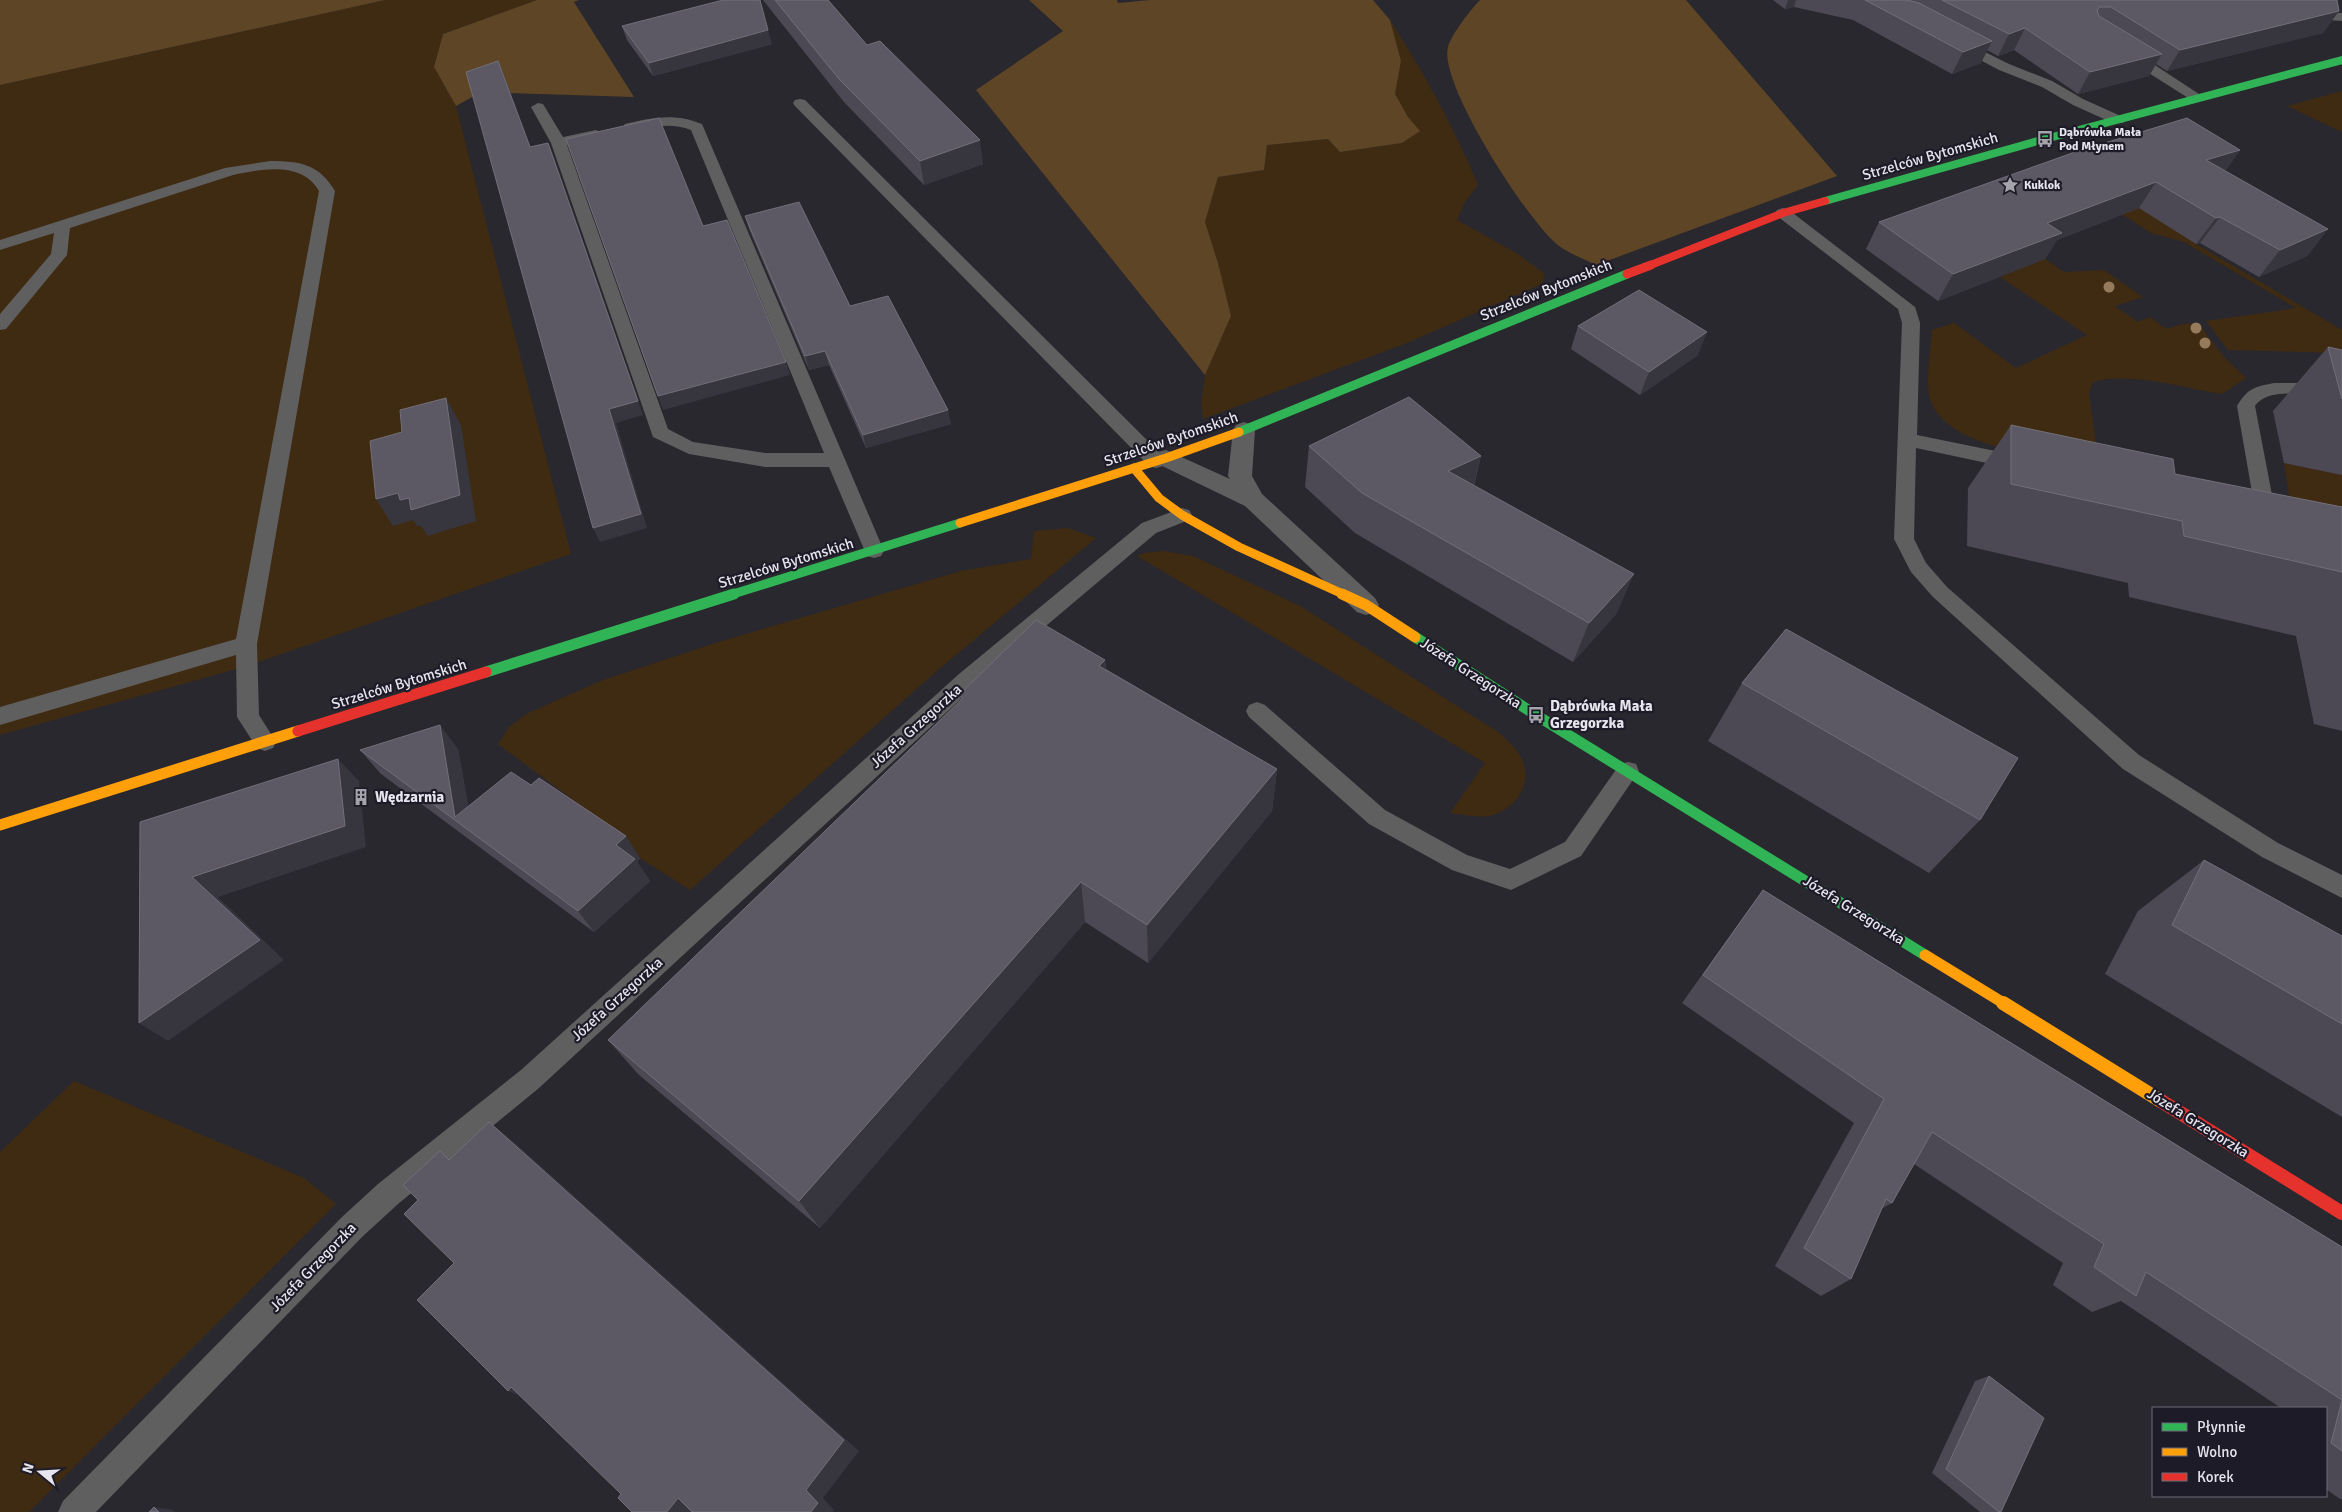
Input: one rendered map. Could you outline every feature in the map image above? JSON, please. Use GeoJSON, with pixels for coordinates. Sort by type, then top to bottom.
{"type":"FeatureCollection","features":[{"type":"Feature","properties":{"kind":"street","name":"Strzelców Bytomskich"},"geometry":{"type":"LineString","coordinates":[[0,825],[1161,460],[1244,430],[1682,251],[1783,213],[2342,60]]}},
{"type":"Feature","properties":{"kind":"street","name":"Józefa Grzegorzka"},"geometry":{"type":"LineString","coordinates":[[1244,430],[1240,476],[1253,500],[1366,605]]}},
{"type":"Feature","properties":{"kind":"street","name":"Józefa Grzegorzka"},"geometry":{"type":"LineString","coordinates":[[1161,460],[1253,500]]}},
{"type":"Feature","properties":{"kind":"street","name":"Józefa Grzegorzka"},"geometry":{"type":"LineString","coordinates":[[1134,468],[1159,498],[1182,516],[1239,546],[1366,605],[1536,715],[2342,1213]]}},
{"type":"Feature","properties":{"kind":"lane"},"geometry":{"type":"LineString","coordinates":[[2292,14],[2342,17]]}},
{"type":"Feature","properties":{"kind":"lane"},"geometry":{"type":"LineString","coordinates":[[1945,35],[2004,68],[2047,84],[2078,102],[2118,120]]}},
{"type":"Feature","properties":{"kind":"lane"},"geometry":{"type":"LineString","coordinates":[[2119,48],[2198,98]]}},
{"type":"Feature","properties":{"kind":"lane"},"geometry":{"type":"LineString","coordinates":[[800,103],[1161,460]]}},
{"type":"Feature","properties":{"kind":"lane"},"geometry":{"type":"LineString","coordinates":[[538,107],[559,143],[660,433],[689,448],[765,460],[836,460]]}},
{"type":"Feature","properties":{"kind":"lane"},"geometry":{"type":"LineString","coordinates":[[559,143],[662,120],[686,121],[697,126],[874,551]]}},
{"type":"Feature","properties":{"kind":"lane"},"geometry":{"type":"LineString","coordinates":[[0,245],[230,171],[260,165],[277,164],[293,166],[306,170],[324,182],[327,191],[246,644],[248,718],[265,742]]}},
{"type":"Feature","properties":{"kind":"lane"},"geometry":{"type":"LineString","coordinates":[[1783,213],[1906,308],[1911,323],[1904,539],[1918,566],[1940,592],[2131,762],[2270,850],[2342,887]]}},
{"type":"Feature","properties":{"kind":"lane"},"geometry":{"type":"LineString","coordinates":[[0,325],[59,255],[62,226]]}},
{"type":"Feature","properties":{"kind":"lane"},"geometry":{"type":"LineString","coordinates":[[2248,515],[2275,525],[2246,406],[2248,398],[2262,390],[2278,388],[2342,394]]}},
{"type":"Feature","properties":{"kind":"lane"},"geometry":{"type":"LineString","coordinates":[[1906,439],[2041,468]]}},
{"type":"Feature","properties":{"kind":"lane","name":"Józefa Grzegorzka"},"geometry":{"type":"LineString","coordinates":[[74,1512],[352,1227],[388,1194],[530,1079],[967,680],[1149,528],[1182,516]]}},
{"type":"Feature","properties":{"kind":"lane"},"geometry":{"type":"LineString","coordinates":[[0,716],[246,644]]}},
{"type":"Feature","properties":{"kind":"lane"},"geometry":{"type":"LineString","coordinates":[[1257,711],[1377,817],[1460,863],[1511,880],[1573,849],[1628,771]]}},
{"type":"Feature","properties":{"kind":"shaded area"},"geometry":{"type":"Polygon","coordinates":[[[0,0],[385,0],[0,85],[0,0]]]}},
{"type":"Feature","properties":{"kind":"shaded area"},"geometry":{"type":"Polygon","coordinates":[[[385,0],[537,0],[443,34],[434,67],[456,106],[571,554],[247,666],[0,735],[0,85],[385,0]]]}},
{"type":"Feature","properties":{"kind":"shaded area"},"geometry":{"type":"Polygon","coordinates":[[[537,0],[579,0],[574,2],[634,97],[481,92],[456,106],[434,67],[443,34],[537,0]]]}},
{"type":"Feature","properties":{"kind":"shaded area"},"geometry":{"type":"Polygon","coordinates":[[[1029,0],[1117,0],[1118,3],[1150,0],[1373,0],[1390,20],[1401,61],[1395,94],[1408,117],[1420,131],[1402,143],[1340,152],[1328,139],[1267,145],[1264,170],[1218,177],[1205,222],[1218,263],[1231,316],[1205,375],[976,90],[1063,31],[1029,0]]]}},
{"type":"Feature","properties":{"kind":"shaded area"},"geometry":{"type":"Polygon","coordinates":[[[1480,0],[1686,0],[1837,176],[1596,265],[1572,254],[1559,246],[1545,232],[1508,182],[1488,151],[1457,90],[1449,65],[1448,47],[1457,29],[1480,0]]]}},
{"type":"Feature","properties":{"kind":"shaded area"},"geometry":{"type":"Polygon","coordinates":[[[1390,20],[1438,101],[1478,185],[1465,202],[1457,220],[1518,254],[1545,274],[1542,284],[1407,343],[1203,419],[1201,403],[1205,375],[1231,316],[1218,263],[1205,222],[1218,177],[1264,170],[1267,145],[1328,139],[1340,152],[1402,143],[1419,131],[1408,117],[1395,94],[1401,61],[1390,20]]]}},
{"type":"Feature","properties":{"kind":"shaded area"},"geometry":{"type":"Polygon","coordinates":[[[2342,91],[2342,132],[2287,106],[2342,91]]]}},
{"type":"Feature","properties":{"kind":"shaded area"},"geometry":{"type":"Polygon","coordinates":[[[2065,177],[2133,203],[2196,244],[2342,330],[2342,353],[2228,350],[2206,321],[2296,308],[2184,242],[2151,233],[2065,177]]]}},
{"type":"Feature","properties":{"kind":"shaded area"},"geometry":{"type":"Polygon","coordinates":[[[2045,259],[2064,272],[2104,270],[2143,297],[2115,306],[2138,322],[2150,317],[2167,329],[2182,324],[2198,323],[2224,357],[2246,378],[2222,394],[2139,379],[2107,379],[2093,382],[2089,393],[2098,458],[2088,464],[1998,447],[1975,439],[1955,429],[1940,416],[1930,399],[1928,374],[1932,330],[1954,323],[2016,368],[2087,335],[2000,277],[2045,259]]]}},
{"type":"Feature","properties":{"kind":"shaded area"},"geometry":{"type":"Polygon","coordinates":[[[2284,463],[2342,475],[2342,541],[2290,501],[2284,463]]]}},
{"type":"Feature","properties":{"kind":"shaded area"},"geometry":{"type":"Polygon","coordinates":[[[1068,528],[1096,538],[938,670],[690,890],[640,858],[584,808],[498,744],[509,727],[528,713],[603,680],[722,641],[961,571],[1031,559],[1034,531],[1068,528]]]}},
{"type":"Feature","properties":{"kind":"shaded area"},"geometry":{"type":"Polygon","coordinates":[[[1163,551],[1193,556],[1300,606],[1501,734],[1514,747],[1523,761],[1525,782],[1522,791],[1509,807],[1489,816],[1450,813],[1485,763],[1137,556],[1144,553],[1163,551]]]}},
{"type":"Feature","properties":{"kind":"shaded area"},"geometry":{"type":"Polygon","coordinates":[[[74,1081],[304,1178],[336,1204],[29,1512],[0,1512],[0,1152],[74,1081]]]}},
{"type":"Feature","properties":{"kind":"building"},"geometry":{"type":"Polygon","coordinates":[[[723,0],[760,0],[768,30],[649,63],[622,26],[723,0]]]}},
{"type":"Feature","properties":{"kind":"building"},"geometry":{"type":"Polygon","coordinates":[[[775,0],[828,0],[867,45],[880,41],[980,140],[920,161],[839,79],[775,0]]]}},
{"type":"Feature","properties":{"kind":"building"},"geometry":{"type":"Polygon","coordinates":[[[1865,0],[1907,0],[1919,3],[1992,41],[1963,52],[1865,0]]]}},
{"type":"Feature","properties":{"kind":"building"},"geometry":{"type":"Polygon","coordinates":[[[1942,0],[2337,0],[2339,11],[2180,50],[2111,7],[2100,7],[2097,10],[2099,16],[2162,54],[2090,72],[2025,28],[2009,34],[1942,0]]]}},
{"type":"Feature","properties":{"kind":"building"},"geometry":{"type":"Polygon","coordinates":[[[498,61],[530,147],[548,143],[638,401],[609,409],[641,514],[593,528],[466,72],[498,61]]]}},
{"type":"Feature","properties":{"kind":"building"},"geometry":{"type":"Polygon","coordinates":[[[659,118],[703,226],[727,220],[786,362],[658,396],[566,139],[659,118]]]}},
{"type":"Feature","properties":{"kind":"building"},"geometry":{"type":"Polygon","coordinates":[[[2187,118],[2240,150],[2206,160],[2328,229],[2280,250],[2220,217],[2216,218],[2156,182],[2047,223],[2062,233],[1953,274],[1879,222],[2075,152],[2187,118]]]}},
{"type":"Feature","properties":{"kind":"building"},"geometry":{"type":"Polygon","coordinates":[[[799,202],[850,306],[888,296],[948,410],[863,435],[825,351],[805,356],[745,216],[799,202]]]}},
{"type":"Feature","properties":{"kind":"building"},"geometry":{"type":"Polygon","coordinates":[[[1639,290],[1707,332],[1649,372],[1578,326],[1639,290]]]}},
{"type":"Feature","properties":{"kind":"building"},"geometry":{"type":"Polygon","coordinates":[[[2328,347],[2342,350],[2342,399],[2328,347]]]}},
{"type":"Feature","properties":{"kind":"building"},"geometry":{"type":"Polygon","coordinates":[[[1409,397],[1481,456],[1448,471],[1634,574],[1589,623],[1362,493],[1309,446],[1409,397]]]}},
{"type":"Feature","properties":{"kind":"building"},"geometry":{"type":"Polygon","coordinates":[[[446,398],[460,495],[411,510],[409,498],[400,500],[398,493],[376,499],[370,441],[402,432],[400,410],[446,398]]]}},
{"type":"Feature","properties":{"kind":"building"},"geometry":{"type":"Polygon","coordinates":[[[2011,425],[2173,459],[2175,474],[2342,507],[2342,572],[2184,536],[2182,521],[2011,484],[2011,425]]]}},
{"type":"Feature","properties":{"kind":"building"},"geometry":{"type":"Polygon","coordinates":[[[1036,620],[1105,660],[1099,666],[1277,769],[1147,925],[1081,882],[799,1201],[608,1040],[963,698],[959,695],[1036,620]]]}},
{"type":"Feature","properties":{"kind":"building"},"geometry":{"type":"Polygon","coordinates":[[[1786,629],[2018,758],[1980,820],[1742,683],[1786,629]]]}},
{"type":"Feature","properties":{"kind":"building"},"geometry":{"type":"Polygon","coordinates":[[[440,725],[455,817],[511,772],[531,785],[539,778],[626,836],[616,845],[635,859],[578,911],[360,750],[440,725]]]}},
{"type":"Feature","properties":{"kind":"building"},"geometry":{"type":"Polygon","coordinates":[[[338,759],[345,826],[192,877],[260,940],[139,1023],[140,822],[338,759]]]}},
{"type":"Feature","properties":{"kind":"building"},"geometry":{"type":"Polygon","coordinates":[[[2204,860],[2342,936],[2342,1024],[2172,925],[2204,860]]]}},
{"type":"Feature","properties":{"kind":"building"},"geometry":{"type":"Polygon","coordinates":[[[1763,890],[2342,1247],[2342,1400],[2146,1272],[2136,1296],[2094,1267],[2104,1244],[1932,1132],[1892,1203],[1886,1199],[1851,1279],[1804,1248],[1884,1099],[1703,975],[1763,890]]]}},
{"type":"Feature","properties":{"kind":"building"},"geometry":{"type":"Polygon","coordinates":[[[489,1122],[844,1440],[806,1490],[818,1503],[811,1512],[692,1512],[678,1498],[667,1512],[632,1512],[618,1498],[621,1494],[511,1387],[508,1391],[417,1300],[454,1263],[404,1214],[418,1200],[403,1185],[440,1151],[449,1160],[489,1122]]]}},
{"type":"Feature","properties":{"kind":"building"},"geometry":{"type":"Polygon","coordinates":[[[1989,1376],[2044,1418],[2001,1512],[1946,1469],[1989,1376]]]}},
{"type":"Feature","properties":{"kind":"building"},"geometry":{"type":"Polygon","coordinates":[[[2342,1400],[2342,1451],[2331,1443],[2342,1400]]]}},
{"type":"Feature","properties":{"kind":"building"},"geometry":{"type":"Polygon","coordinates":[[[154,1507],[159,1512],[149,1512],[154,1507]]]}},
{"type":"Feature","properties":{"kind":"traffic: fast"},"geometry":{"type":"LineString","coordinates":[[1825,201],[2045,139],[2342,60]]}},
{"type":"Feature","properties":{"kind":"traffic: fast"},"geometry":{"type":"LineString","coordinates":[[1239,432],[1627,274]]}},
{"type":"Feature","properties":{"kind":"traffic: fast"},"geometry":{"type":"LineString","coordinates":[[486,672],[960,523]]}},
{"type":"Feature","properties":{"kind":"traffic: fast"},"geometry":{"type":"LineString","coordinates":[[1415,637],[1536,715],[1925,955]]}},
{"type":"Feature","properties":{"kind":"traffic: slow"},"geometry":{"type":"LineString","coordinates":[[960,523],[1166,458],[1239,432]]}},
{"type":"Feature","properties":{"kind":"traffic: slow"},"geometry":{"type":"LineString","coordinates":[[1134,468],[1159,498],[1182,515],[1239,547],[1366,605],[1415,637]]}},
{"type":"Feature","properties":{"kind":"traffic: slow"},"geometry":{"type":"LineString","coordinates":[[0,825],[298,731]]}},
{"type":"Feature","properties":{"kind":"traffic: slow"},"geometry":{"type":"LineString","coordinates":[[1925,955],[2161,1101]]}},
{"type":"Feature","properties":{"kind":"traffic: jam"},"geometry":{"type":"LineString","coordinates":[[1627,274],[1783,213],[1825,201]]}},
{"type":"Feature","properties":{"kind":"traffic: jam"},"geometry":{"type":"LineString","coordinates":[[298,731],[486,672]]}},
{"type":"Feature","properties":{"kind":"traffic: jam"},"geometry":{"type":"LineString","coordinates":[[2161,1101],[2342,1213]]}},
{"type":"Feature","properties":{"kind":"place","name":"Dąbrówka Mała Pod Młynem"},"geometry":{"type":"Point","coordinates":[2045,139]}},
{"type":"Feature","properties":{"kind":"place","name":"Kuklok"},"geometry":{"type":"Point","coordinates":[2010,185]}},
{"type":"Feature","properties":{"kind":"place","name":"Dąbrówka Mała Grzegorzka"},"geometry":{"type":"Point","coordinates":[1536,715]}},
{"type":"Feature","properties":{"kind":"place","name":"Wędzarnia"},"geometry":{"type":"Point","coordinates":[361,797]}}]}
